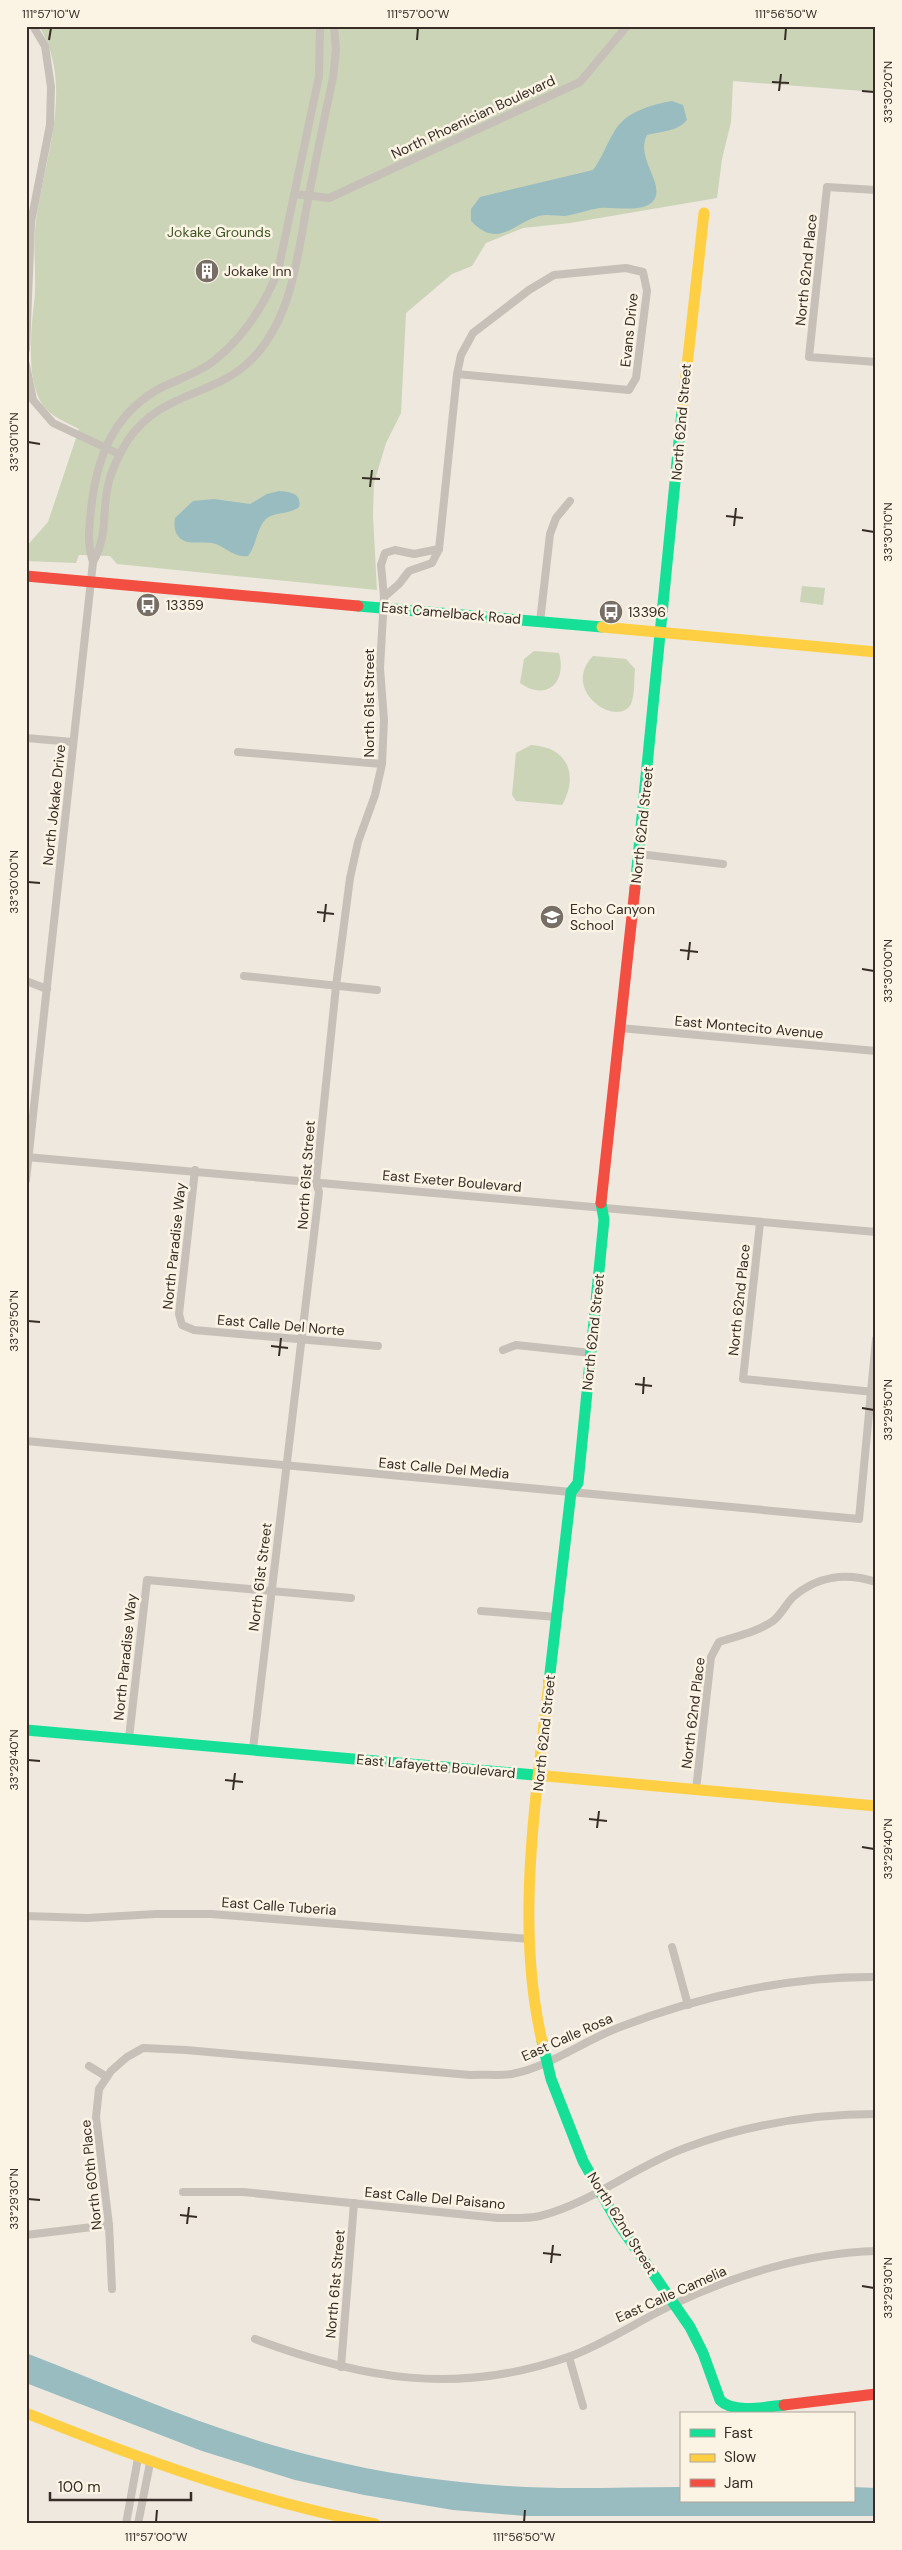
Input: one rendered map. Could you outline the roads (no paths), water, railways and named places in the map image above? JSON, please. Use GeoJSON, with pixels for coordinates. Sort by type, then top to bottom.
{"type":"FeatureCollection","features":[{"type":"Feature","properties":{"kind":"street"},"geometry":{"type":"LineString","coordinates":[[93,562],[87,545],[94,482],[105,448],[128,412],[154,392],[214,361],[234,343],[253,320],[269,295],[278,271],[319,76],[320,26]]}},
{"type":"Feature","properties":{"kind":"street"},"geometry":{"type":"LineString","coordinates":[[91,582],[93,562],[102,546],[108,486],[119,454],[140,424],[163,406],[215,384],[250,361],[277,326],[293,279],[333,78],[336,50],[334,26]]}},
{"type":"Feature","properties":{"kind":"street","name":"North Phoenician Boulevard"},"geometry":{"type":"LineString","coordinates":[[295,194],[329,198],[580,82],[627,26]]}},
{"type":"Feature","properties":{"kind":"street"},"geometry":{"type":"LineString","coordinates":[[26,349],[31,222],[50,125],[51,87],[45,46],[34,27]]}},
{"type":"Feature","properties":{"kind":"street","name":"North 62nd Place"},"geometry":{"type":"LineString","coordinates":[[876,190],[827,187],[809,357],[876,362]]}},
{"type":"Feature","properties":{"kind":"street","name":"North 62nd Street"},"geometry":{"type":"LineString","coordinates":[[704,213],[692,304],[639,854],[601,1207],[604,1220],[592,1352],[578,1483],[571,1492],[539,1775],[530,1884],[529,1939],[532,1990],[548,2061],[568,2128],[599,2191],[636,2250],[675,2303],[703,2348],[717,2397],[724,2404],[732,2407],[772,2407],[876,2394]]}},
{"type":"Feature","properties":{"kind":"street","name":"Evans Drive"},"geometry":{"type":"LineString","coordinates":[[439,549],[457,374],[461,355],[473,333],[528,290],[554,275],[626,268],[643,272],[647,290],[636,378],[629,390],[457,374]]}},
{"type":"Feature","properties":{"kind":"street"},"geometry":{"type":"LineString","coordinates":[[26,364],[33,400],[53,423],[119,454]]}},
{"type":"Feature","properties":{"kind":"street"},"geometry":{"type":"LineString","coordinates":[[540,622],[550,534],[556,518],[570,500]]}},
{"type":"Feature","properties":{"kind":"street"},"geometry":{"type":"LineString","coordinates":[[383,602],[381,565],[384,553],[395,550],[414,554],[439,549]]}},
{"type":"Feature","properties":{"kind":"street"},"geometry":{"type":"LineString","coordinates":[[409,571],[432,563],[439,549]]}},
{"type":"Feature","properties":{"kind":"street"},"geometry":{"type":"LineString","coordinates":[[383,602],[409,571],[412,562],[406,553]]}},
{"type":"Feature","properties":{"kind":"street","name":"East Camelback Road"},"geometry":{"type":"LineString","coordinates":[[26,576],[383,602],[540,622],[876,652]]}},
{"type":"Feature","properties":{"kind":"street","name":"North Jokake Drive"},"geometry":{"type":"LineString","coordinates":[[26,1180],[72,742],[91,582]]}},
{"type":"Feature","properties":{"kind":"street","name":"North 61st Street"},"geometry":{"type":"LineString","coordinates":[[253,1749],[319,1192],[316,1182],[336,986],[352,869],[358,842],[375,795],[382,764],[384,741],[380,668],[383,602]]}},
{"type":"Feature","properties":{"kind":"street"},"geometry":{"type":"LineString","coordinates":[[26,738],[72,742]]}},
{"type":"Feature","properties":{"kind":"street"},"geometry":{"type":"LineString","coordinates":[[238,752],[382,764]]}},
{"type":"Feature","properties":{"kind":"street"},"geometry":{"type":"LineString","coordinates":[[639,854],[723,864]]}},
{"type":"Feature","properties":{"kind":"street"},"geometry":{"type":"LineString","coordinates":[[244,976],[376,990]]}},
{"type":"Feature","properties":{"kind":"street"},"geometry":{"type":"LineString","coordinates":[[26,981],[47,990]]}},
{"type":"Feature","properties":{"kind":"street","name":"East Montecito Avenue"},"geometry":{"type":"LineString","coordinates":[[620,1028],[876,1051]]}},
{"type":"Feature","properties":{"kind":"street","name":"East Exeter Boulevard"},"geometry":{"type":"LineString","coordinates":[[28,1157],[195,1170],[760,1223],[876,1232]]}},
{"type":"Feature","properties":{"kind":"street","name":"North Paradise Way"},"geometry":{"type":"LineString","coordinates":[[182,1324],[178,1314],[195,1170]]}},
{"type":"Feature","properties":{"kind":"street","name":"North 62nd Place"},"geometry":{"type":"LineString","coordinates":[[760,1223],[743,1379],[873,1392]]}},
{"type":"Feature","properties":{"kind":"street","name":"East Calle Del Norte"},"geometry":{"type":"LineString","coordinates":[[182,1324],[194,1330],[378,1346]]}},
{"type":"Feature","properties":{"kind":"street"},"geometry":{"type":"LineString","coordinates":[[873,1392],[876,1339]]}},
{"type":"Feature","properties":{"kind":"street"},"geometry":{"type":"LineString","coordinates":[[503,1350],[516,1345],[592,1352]]}},
{"type":"Feature","properties":{"kind":"street","name":"East Calle Del Media"},"geometry":{"type":"LineString","coordinates":[[26,1441],[859,1519],[873,1392]]}},
{"type":"Feature","properties":{"kind":"street","name":"North 62nd Place"},"geometry":{"type":"LineString","coordinates":[[696,1790],[711,1656],[719,1642],[745,1634],[774,1620],[793,1597],[815,1583],[835,1576],[858,1577],[876,1582]]}},
{"type":"Feature","properties":{"kind":"street","name":"North Paradise Way"},"geometry":{"type":"LineString","coordinates":[[129,1738],[147,1580],[271,1591]]}},
{"type":"Feature","properties":{"kind":"street"},"geometry":{"type":"LineString","coordinates":[[271,1591],[351,1598]]}},
{"type":"Feature","properties":{"kind":"street"},"geometry":{"type":"LineString","coordinates":[[481,1611],[557,1617]]}},
{"type":"Feature","properties":{"kind":"street","name":"East Lafayette Boulevard"},"geometry":{"type":"LineString","coordinates":[[26,1730],[876,1806]]}},
{"type":"Feature","properties":{"kind":"street","name":"East Calle Tuberia"},"geometry":{"type":"LineString","coordinates":[[26,1916],[87,1918],[211,1914],[529,1939]]}},
{"type":"Feature","properties":{"kind":"street"},"geometry":{"type":"LineString","coordinates":[[672,1947],[688,2005]]}},
{"type":"Feature","properties":{"kind":"street","name":"East Calle Rosa"},"geometry":{"type":"LineString","coordinates":[[143,2048],[186,2050],[470,2075],[512,2074],[548,2061],[620,2027],[688,2005],[753,1988],[822,1979],[876,1977]]}},
{"type":"Feature","properties":{"kind":"street","name":"North 60th Place"},"geometry":{"type":"LineString","coordinates":[[112,2290],[109,2225],[96,2117],[99,2089],[107,2077],[126,2057],[143,2048]]}},
{"type":"Feature","properties":{"kind":"street"},"geometry":{"type":"LineString","coordinates":[[89,2066],[107,2077]]}},
{"type":"Feature","properties":{"kind":"street","name":"East Calle Del Paisano"},"geometry":{"type":"LineString","coordinates":[[183,2192],[243,2192],[498,2218],[538,2217],[570,2206],[684,2148],[759,2126],[832,2114],[876,2114]]}},
{"type":"Feature","properties":{"kind":"street","name":"North 61st Street"},"geometry":{"type":"LineString","coordinates":[[341,2367],[354,2203]]}},
{"type":"Feature","properties":{"kind":"street"},"geometry":{"type":"LineString","coordinates":[[26,2235],[109,2225]]}},
{"type":"Feature","properties":{"kind":"street","name":"East Calle Camelia"},"geometry":{"type":"LineString","coordinates":[[254,2339],[341,2367],[401,2378],[462,2380],[513,2372],[569,2357],[675,2303],[740,2277],[796,2262],[858,2251],[876,2251]]}},
{"type":"Feature","properties":{"kind":"street"},"geometry":{"type":"LineString","coordinates":[[569,2357],[583,2406]]}},
{"type":"Feature","properties":{"kind":"street"},"geometry":{"type":"LineString","coordinates":[[26,2413],[150,2463],[261,2499],[374,2524]]}},
{"type":"Feature","properties":{"kind":"street"},"geometry":{"type":"LineString","coordinates":[[126,2524],[138,2458]]}},
{"type":"Feature","properties":{"kind":"street"},"geometry":{"type":"LineString","coordinates":[[138,2524],[150,2463]]}},
{"type":"Feature","properties":{"kind":"water"},"geometry":{"type":"Polygon","coordinates":[[[672,101],[683,105],[687,120],[674,129],[647,135],[644,144],[645,152],[656,186],[654,200],[649,204],[636,208],[599,208],[565,216],[546,215],[536,217],[501,233],[491,234],[482,230],[471,221],[471,209],[480,197],[593,170],[614,132],[625,119],[640,110],[672,101]]]}},
{"type":"Feature","properties":{"kind":"water"},"geometry":{"type":"Polygon","coordinates":[[[279,491],[297,496],[299,507],[266,519],[260,527],[248,556],[234,554],[208,542],[184,541],[176,532],[175,518],[193,501],[214,499],[250,504],[267,494],[279,491]]]}},
{"type":"Feature","properties":{"kind":"water"},"geometry":{"type":"Polygon","coordinates":[[[26,2353],[172,2411],[246,2437],[321,2458],[390,2472],[460,2482],[507,2486],[572,2488],[680,2487],[680,2502],[854,2502],[854,2487],[876,2488],[876,2516],[525,2516],[453,2510],[364,2495],[295,2480],[202,2451],[26,2383],[26,2353]]]}},
{"type":"Feature","properties":{"kind":"place","name":"Jokake Inn"},"geometry":{"type":"Point","coordinates":[207,271]}},
{"type":"Feature","properties":{"kind":"place","name":"13359"},"geometry":{"type":"Point","coordinates":[148,605]}},
{"type":"Feature","properties":{"kind":"place","name":"13396"},"geometry":{"type":"Point","coordinates":[611,612]}},
{"type":"Feature","properties":{"kind":"place","name":"Echo Canyon School"},"geometry":{"type":"Point","coordinates":[552,917]}},
{"type":"Feature","properties":{"kind":"park label","name":"Jokake Grounds"},"geometry":{"type":"Point","coordinates":[219,232]}}]}
